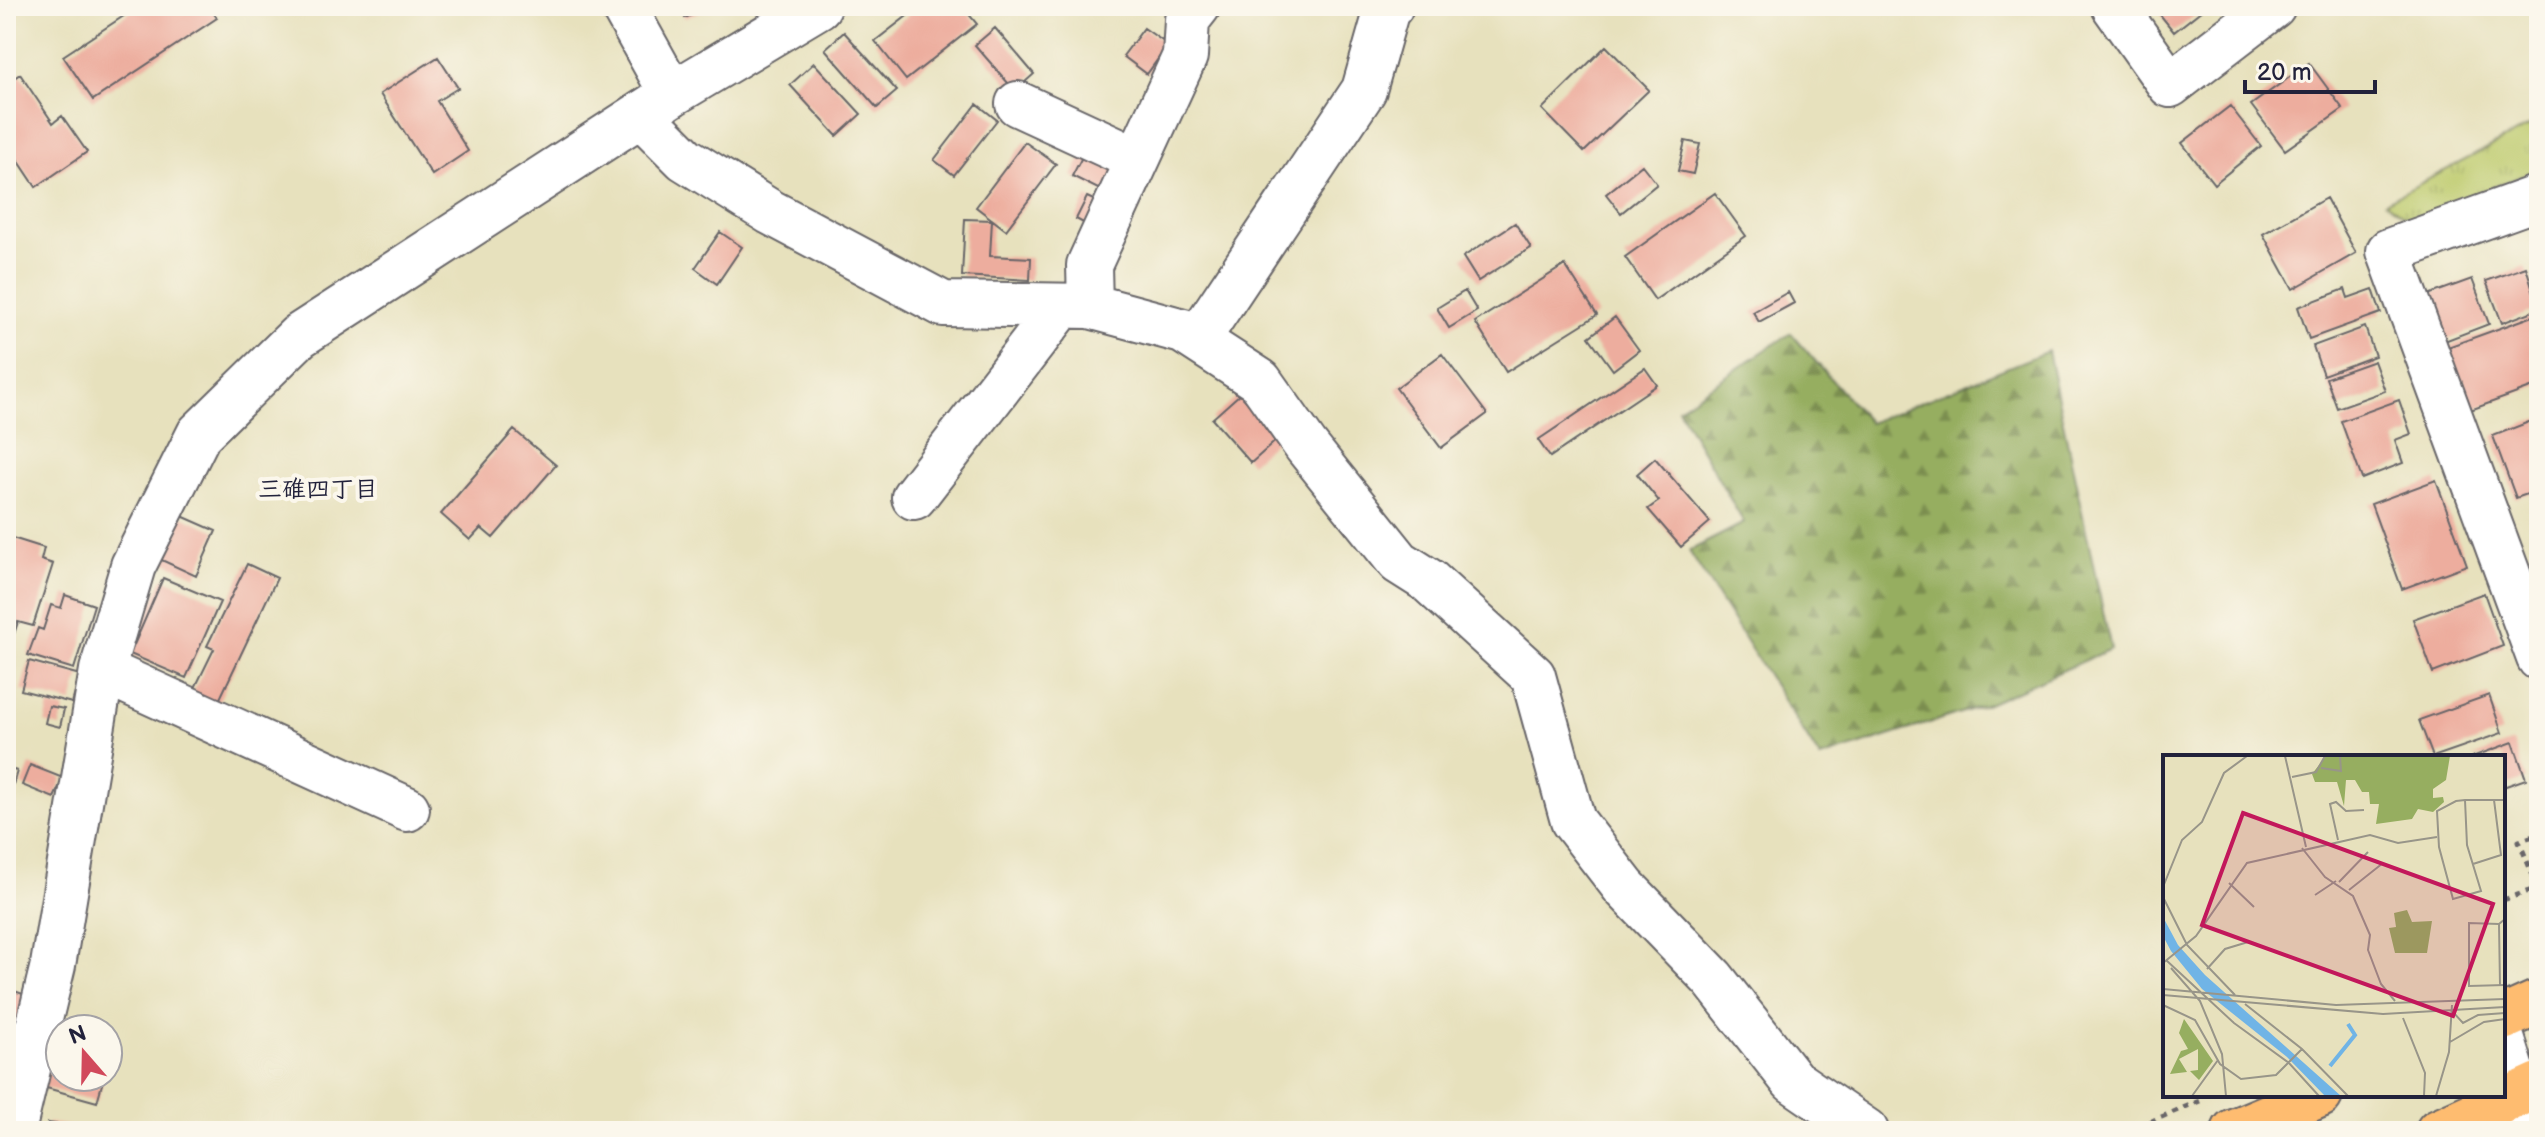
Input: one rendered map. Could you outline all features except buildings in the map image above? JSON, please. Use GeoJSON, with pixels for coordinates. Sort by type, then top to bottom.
{"type":"FeatureCollection","features":[{"type":"Feature","properties":{"kind":"main road"},"geometry":{"type":"LineString","coordinates":[[2505,1017],[2539,1002]]}},
{"type":"Feature","properties":{"kind":"main road"},"geometry":{"type":"LineString","coordinates":[[2234,1131],[2315,1097]]}},
{"type":"Feature","properties":{"kind":"main road"},"geometry":{"type":"LineString","coordinates":[[2438,1131],[2532,1104]]}},
{"type":"Feature","properties":{"kind":"street"},"geometry":{"type":"LineString","coordinates":[[623,6],[657,105],[685,159],[770,212],[943,304],[1076,306],[1183,331],[1260,381],[1306,446],[1399,562],[1429,581],[1533,676],[1573,821],[1624,887],[1713,979],[1793,1081],[1866,1131]]}},
{"type":"Feature","properties":{"kind":"street"},"geometry":{"type":"LineString","coordinates":[[13,1131],[53,965],[102,670],[133,566],[199,434],[299,336],[657,105],[819,6]]}},
{"type":"Feature","properties":{"kind":"street"},"geometry":{"type":"LineString","coordinates":[[914,497],[1076,306],[1089,265],[1185,56],[1187,20],[1198,6]]}},
{"type":"Feature","properties":{"kind":"street"},"geometry":{"type":"LineString","coordinates":[[1197,340],[1364,90],[1387,9],[1391,6]]}},
{"type":"Feature","properties":{"kind":"street"},"geometry":{"type":"LineString","coordinates":[[2114,6],[2170,85],[2273,6]]}},
{"type":"Feature","properties":{"kind":"street"},"geometry":{"type":"LineString","coordinates":[[1018,104],[1137,159]]}},
{"type":"Feature","properties":{"kind":"street"},"geometry":{"type":"LineString","coordinates":[[2539,197],[2389,251],[2539,658]]}},
{"type":"Feature","properties":{"kind":"street"},"geometry":{"type":"LineString","coordinates":[[102,670],[407,809]]}},
{"type":"Feature","properties":{"kind":"street"},"geometry":{"type":"LineString","coordinates":[[2505,1045],[2532,1104]]}},
{"type":"Feature","properties":{"kind":"path"},"geometry":{"type":"LineString","coordinates":[[2505,899],[2538,888],[2519,841],[2539,834]]}},
{"type":"Feature","properties":{"kind":"path"},"geometry":{"type":"LineString","coordinates":[[2128,1131],[2209,1097]]}},
{"type":"Feature","properties":{"kind":"green space"},"geometry":{"type":"Polygon","coordinates":[[[2539,121],[2539,169],[2411,220],[2385,202],[2539,121]]]}},
{"type":"Feature","properties":{"kind":"green space"},"geometry":{"type":"Polygon","coordinates":[[[1791,333],[1869,423],[2048,351],[2111,649],[1988,704],[1820,758],[1689,551],[1744,523],[1678,408],[1791,333]]]}},
{"type":"Feature","properties":{"kind":"district","name":"三碓四丁目"},"geometry":{"type":"Point","coordinates":[318,489]}}]}
